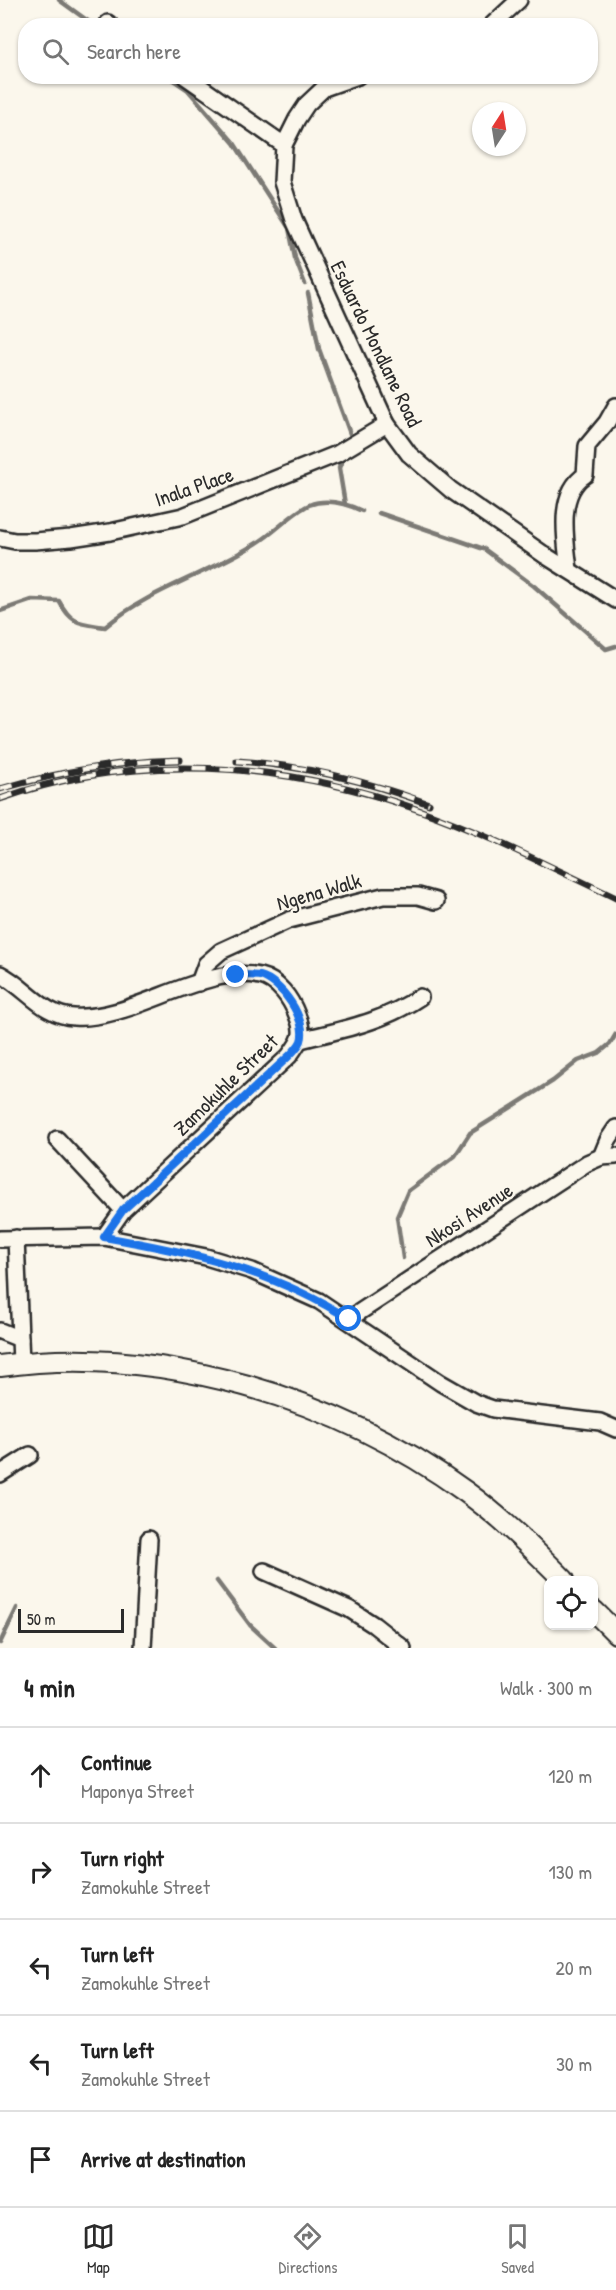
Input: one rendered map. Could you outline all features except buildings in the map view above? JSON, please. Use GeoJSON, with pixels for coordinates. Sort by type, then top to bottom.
{"type":"FeatureCollection","features":[{"type":"Feature","properties":{"kind":"street"},"geometry":{"type":"LineString","coordinates":[[500,18],[519,0]]}},
{"type":"Feature","properties":{"kind":"street"},"geometry":{"type":"LineString","coordinates":[[196,84],[284,145]]}},
{"type":"Feature","properties":{"kind":"street","name":"Esduardo Mondlane Road"},"geometry":{"type":"LineString","coordinates":[[335,84],[324,88],[316,95],[297,119],[284,145],[282,182],[291,211],[387,424],[409,454],[451,490],[616,600]]}},
{"type":"Feature","properties":{"kind":"street"},"geometry":{"type":"LineString","coordinates":[[569,570],[565,536],[568,496],[575,482],[585,475],[587,446],[608,422],[616,406]]}},
{"type":"Feature","properties":{"kind":"street","name":"Inala Place"},"geometry":{"type":"LineString","coordinates":[[0,538],[35,541],[71,538],[183,516],[338,454],[387,424]]}},
{"type":"Feature","properties":{"kind":"street","name":"Ngena Walk"},"geometry":{"type":"LineString","coordinates":[[199,983],[206,964],[221,951],[289,920],[383,896],[418,896],[436,902]]}},
{"type":"Feature","properties":{"kind":"street","name":"Zamokuhle Street"},"geometry":{"type":"LineString","coordinates":[[0,974],[15,981],[40,1005],[61,1016],[104,1014],[199,983],[236,975],[261,976],[273,982],[284,992],[295,1009],[300,1024],[301,1040],[289,1056],[123,1210],[104,1237]]}},
{"type":"Feature","properties":{"kind":"street"},"geometry":{"type":"LineString","coordinates":[[301,1040],[381,1019],[420,997]]}},
{"type":"Feature","properties":{"kind":"street"},"geometry":{"type":"LineString","coordinates":[[608,1156],[608,1140],[616,1128]]}},
{"type":"Feature","properties":{"kind":"street"},"geometry":{"type":"LineString","coordinates":[[57,1139],[123,1210]]}},
{"type":"Feature","properties":{"kind":"street","name":"Nkosi Avenue"},"geometry":{"type":"LineString","coordinates":[[349,1319],[587,1163],[608,1156]]}},
{"type":"Feature","properties":{"kind":"street"},"geometry":{"type":"LineString","coordinates":[[21,1363],[8,1238],[104,1237],[206,1257],[252,1271],[320,1301],[441,1383],[476,1403],[493,1409],[600,1422],[616,1429]]}},
{"type":"Feature","properties":{"kind":"street"},"geometry":{"type":"LineString","coordinates":[[0,1331],[20,1339]]}},
{"type":"Feature","properties":{"kind":"street"},"geometry":{"type":"LineString","coordinates":[[0,1366],[21,1363],[113,1362],[195,1373],[249,1386],[344,1421],[392,1444],[468,1493],[506,1524],[559,1576]]}},
{"type":"Feature","properties":{"kind":"street"},"geometry":{"type":"LineString","coordinates":[[0,1474],[30,1455]]}},
{"type":"Feature","properties":{"kind":"street"},"geometry":{"type":"LineString","coordinates":[[143,1648],[149,1539]]}},
{"type":"Feature","properties":{"kind":"street"},"geometry":{"type":"LineString","coordinates":[[264,1571],[350,1610],[403,1648]]}},
{"type":"Feature","properties":{"kind":"street"},"geometry":{"type":"LineString","coordinates":[[598,1615],[616,1633]]}},
{"type":"Feature","properties":{"kind":"waterway"},"geometry":{"type":"LineString","coordinates":[[59,0],[84,18]]}},
{"type":"Feature","properties":{"kind":"waterway"},"geometry":{"type":"LineString","coordinates":[[179,84],[188,90],[234,143],[289,228],[295,258],[305,284]]}},
{"type":"Feature","properties":{"kind":"waterway"},"geometry":{"type":"LineString","coordinates":[[308,293],[319,349],[353,442]]}},
{"type":"Feature","properties":{"kind":"waterway"},"geometry":{"type":"LineString","coordinates":[[344,456],[339,468],[345,504]]}},
{"type":"Feature","properties":{"kind":"waterway"},"geometry":{"type":"LineString","coordinates":[[0,611],[32,600],[59,601],[68,615],[78,622],[105,627],[141,602],[257,543],[309,505],[336,502],[362,511]]}},
{"type":"Feature","properties":{"kind":"waterway"},"geometry":{"type":"LineString","coordinates":[[379,513],[484,549],[534,586],[606,649],[616,646]]}},
{"type":"Feature","properties":{"kind":"waterway"},"geometry":{"type":"LineString","coordinates":[[403,1258],[397,1217],[408,1191],[455,1156],[470,1133],[553,1081],[578,1061],[599,1053],[610,1044],[616,1034]]}},
{"type":"Feature","properties":{"kind":"waterway"},"geometry":{"type":"LineString","coordinates":[[217,1581],[250,1625],[275,1648]]}},
{"type":"Feature","properties":{"kind":"waterway"},"geometry":{"type":"LineString","coordinates":[[0,1643],[17,1608]]}},
{"type":"Feature","properties":{"kind":"railway"},"geometry":{"type":"LineString","coordinates":[[0,789],[89,768],[180,760]]}},
{"type":"Feature","properties":{"kind":"railway"},"geometry":{"type":"LineString","coordinates":[[237,761],[286,766],[334,775],[429,804]]}},
{"type":"Feature","properties":{"kind":"railway"},"geometry":{"type":"LineString","coordinates":[[0,799],[51,784],[103,774],[155,769],[208,768],[314,781],[366,793],[442,818],[616,898]]}},
{"type":"Feature","properties":{"kind":"route"},"geometry":{"type":"LineString","coordinates":[[236,975],[261,976],[273,982],[284,992],[295,1009],[300,1024],[301,1040],[289,1056],[123,1210],[104,1237],[160,1246],[252,1271],[320,1301],[349,1319]]}}]}
